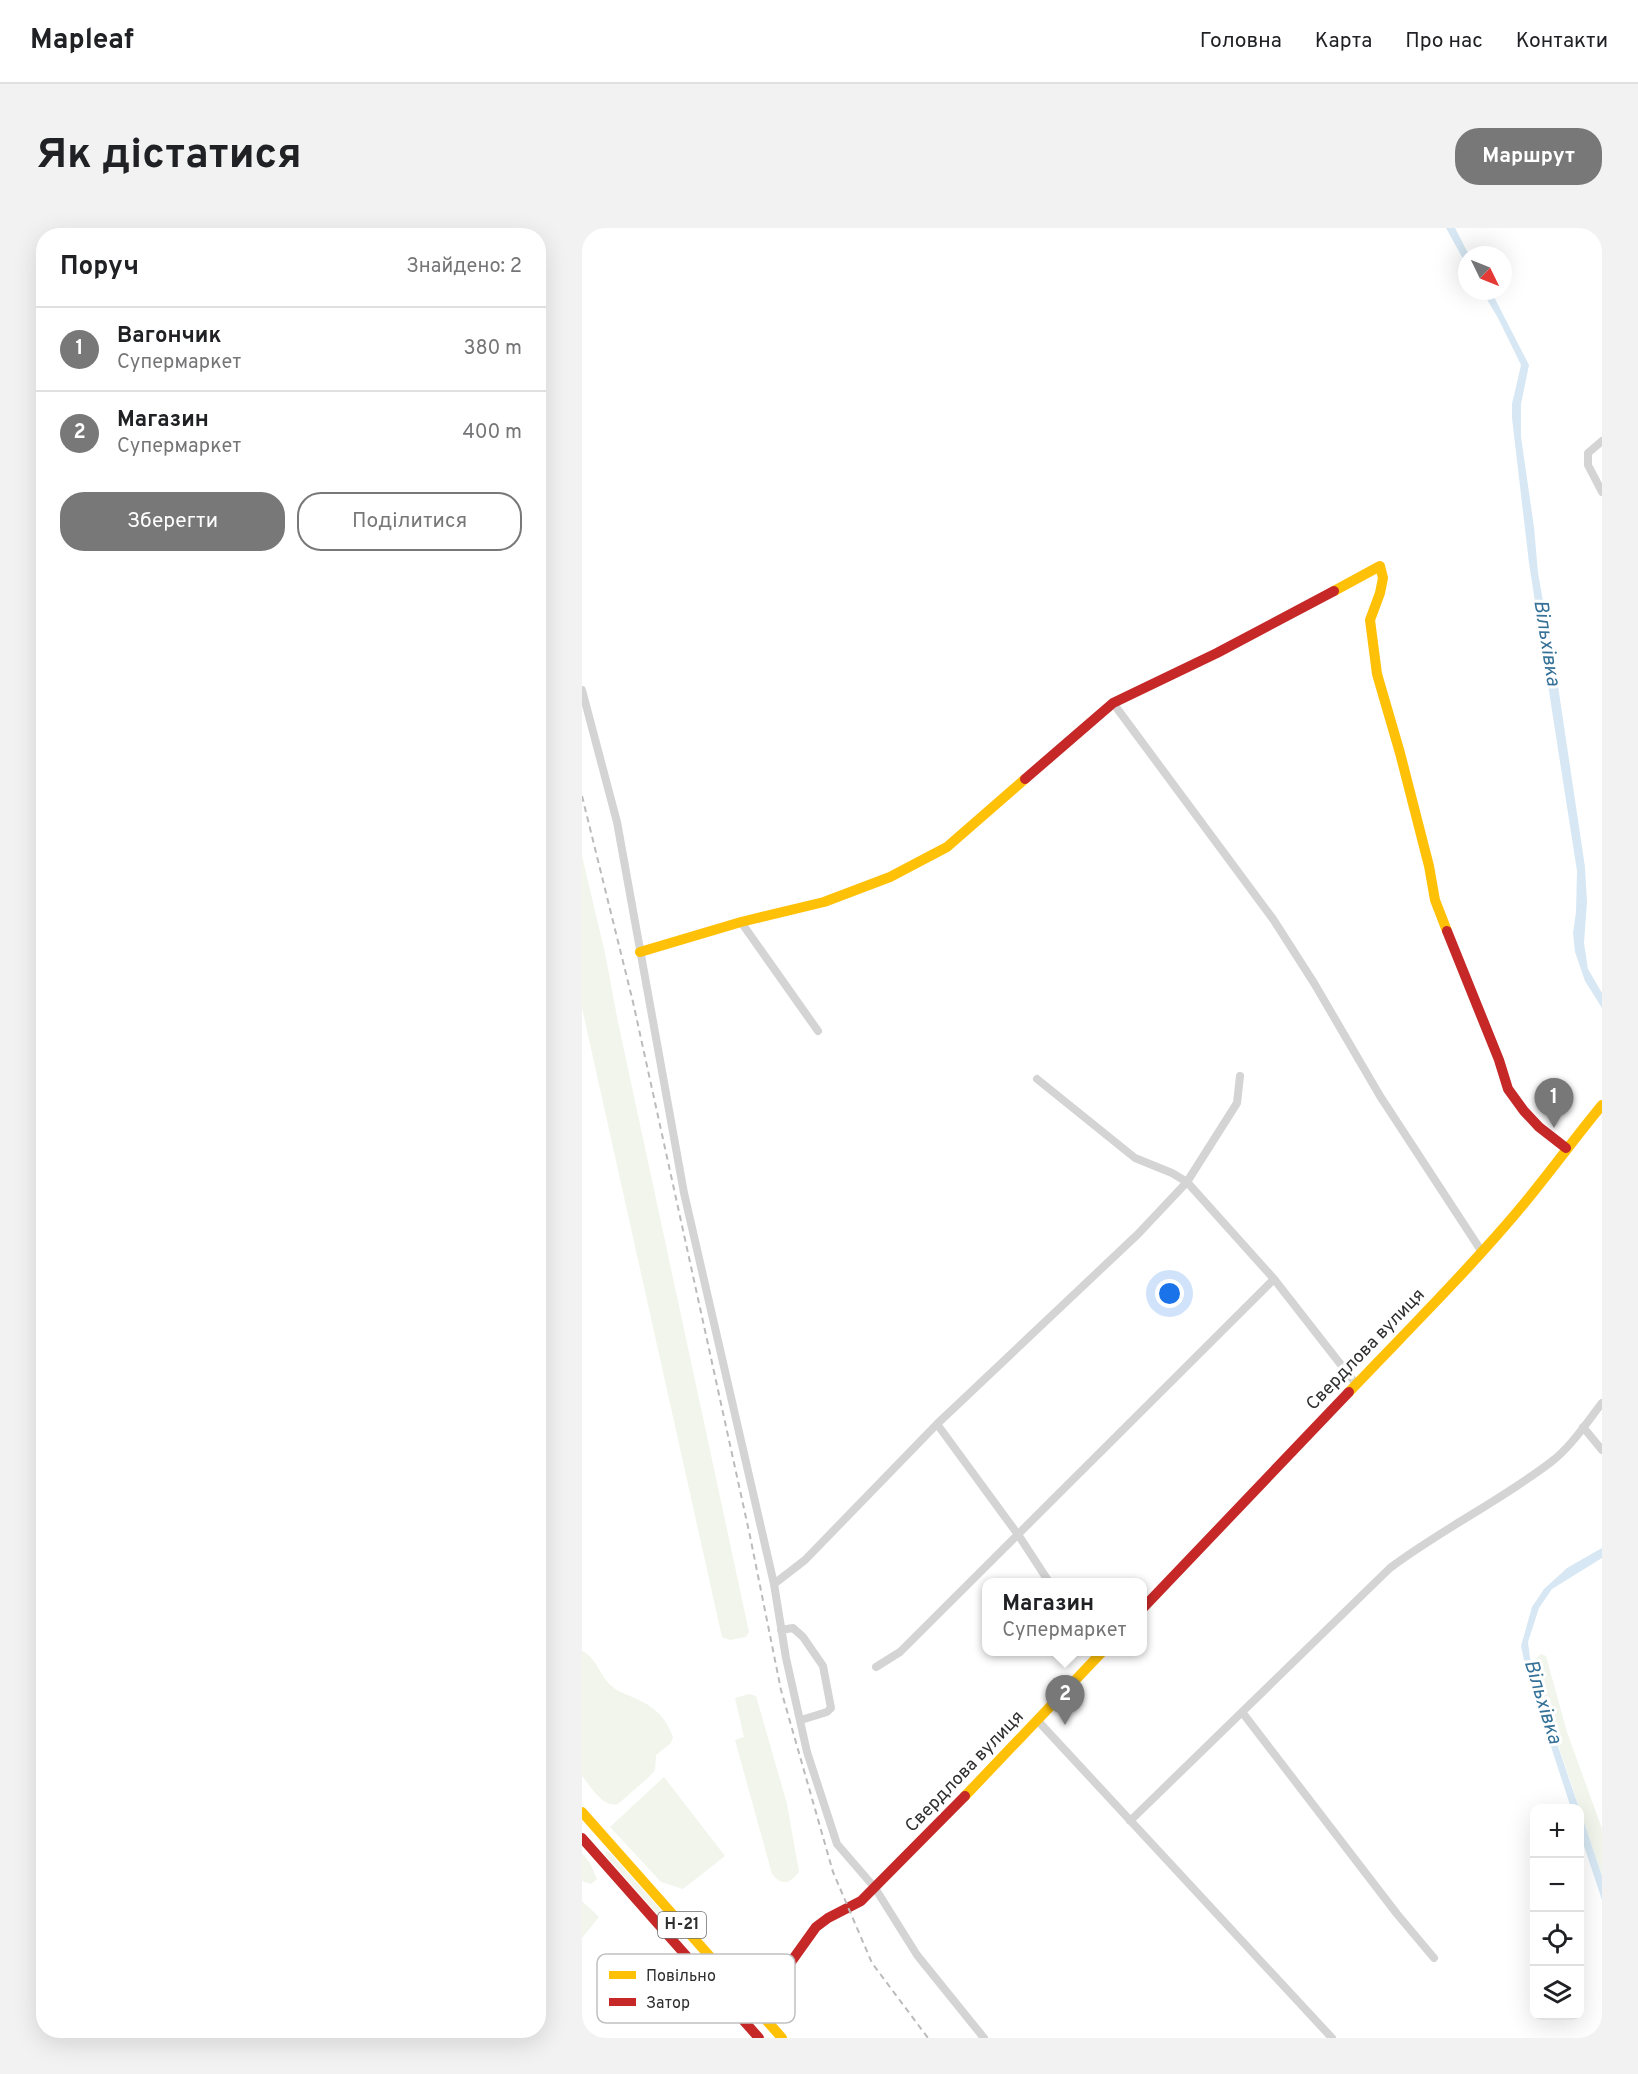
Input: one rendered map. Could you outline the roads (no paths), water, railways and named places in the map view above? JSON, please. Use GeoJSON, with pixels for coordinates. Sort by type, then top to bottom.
{"type":"FeatureCollection","features":[{"type":"Feature","properties":{"kind":"street"},"geometry":{"type":"LineString","coordinates":[[1602,441],[1588,453],[1588,465],[1602,492]]}},
{"type":"Feature","properties":{"kind":"street"},"geometry":{"type":"LineString","coordinates":[[640,952],[741,922],[824,902],[890,877],[947,847],[1113,702],[1216,653],[1380,566],[1383,578],[1370,620],[1377,674],[1400,753],[1429,866],[1435,900],[1509,1089],[1524,1112],[1566,1148]]}},
{"type":"Feature","properties":{"kind":"street"},"geometry":{"type":"LineString","coordinates":[[582,690],[617,822],[684,1193],[774,1584],[781,1630],[807,1752],[837,1844],[876,1888],[917,1955],[984,2038]]}},
{"type":"Feature","properties":{"kind":"street"},"geometry":{"type":"LineString","coordinates":[[1113,702],[1274,919],[1380,1096],[1482,1252]]}},
{"type":"Feature","properties":{"kind":"street"},"geometry":{"type":"LineString","coordinates":[[741,922],[818,1031]]}},
{"type":"Feature","properties":{"kind":"street"},"geometry":{"type":"LineString","coordinates":[[774,1584],[805,1560],[937,1424],[1138,1234],[1186,1182],[1237,1103],[1240,1076]]}},
{"type":"Feature","properties":{"kind":"street"},"geometry":{"type":"LineString","coordinates":[[1037,1079],[1135,1158],[1172,1173],[1186,1182],[1274,1279],[1356,1384]]}},
{"type":"Feature","properties":{"kind":"street","name":"Свердлова вулиця"},"geometry":{"type":"LineString","coordinates":[[1147,1604],[1482,1252],[1519,1210],[1602,1105]]}},
{"type":"Feature","properties":{"kind":"street"},"geometry":{"type":"LineString","coordinates":[[876,1667],[900,1652],[1274,1279]]}},
{"type":"Feature","properties":{"kind":"street"},"geometry":{"type":"LineString","coordinates":[[1130,1821],[1390,1568],[1415,1549],[1553,1461],[1602,1402]]}},
{"type":"Feature","properties":{"kind":"street"},"geometry":{"type":"LineString","coordinates":[[937,1424],[1046,1578]]}},
{"type":"Feature","properties":{"kind":"street"},"geometry":{"type":"LineString","coordinates":[[1583,1427],[1602,1450]]}},
{"type":"Feature","properties":{"kind":"street"},"geometry":{"type":"LineString","coordinates":[[781,1630],[793,1628],[803,1637],[824,1666],[831,1708],[827,1712],[801,1720]]}},
{"type":"Feature","properties":{"kind":"street","name":"Свердлова вулиця"},"geometry":{"type":"LineString","coordinates":[[795,1957],[816,1928],[876,1888],[1038,1721],[1095,1656]]}},
{"type":"Feature","properties":{"kind":"street"},"geometry":{"type":"LineString","coordinates":[[1242,1712],[1397,1914],[1434,1958]]}},
{"type":"Feature","properties":{"kind":"street"},"geometry":{"type":"LineString","coordinates":[[1038,1721],[1332,2038]]}},
{"type":"Feature","properties":{"kind":"street","name":"Н-21"},"geometry":{"type":"LineString","coordinates":[[582,1812],[708,1954]]}},
{"type":"Feature","properties":{"kind":"street","name":"Н-21"},"geometry":{"type":"LineString","coordinates":[[582,1838],[685,1954]]}},
{"type":"Feature","properties":{"kind":"street","name":"Н-21"},"geometry":{"type":"LineString","coordinates":[[746,2023],[759,2038]]}},
{"type":"Feature","properties":{"kind":"street","name":"Н-21"},"geometry":{"type":"LineString","coordinates":[[769,2023],[782,2038]]}},
{"type":"Feature","properties":{"kind":"water"},"geometry":{"type":"Polygon","coordinates":[[[1446,228],[1455,228],[1464,246],[1458,246],[1458,250],[1446,228]]]}},
{"type":"Feature","properties":{"kind":"water","name":"Вільхівка"},"geometry":{"type":"Polygon","coordinates":[[[1487,300],[1496,300],[1529,365],[1521,404],[1521,437],[1538,573],[1557,679],[1585,867],[1587,902],[1584,943],[1588,969],[1602,993],[1602,1008],[1585,981],[1575,952],[1573,933],[1577,871],[1529,563],[1512,418],[1512,404],[1521,365],[1487,300]]]}},
{"type":"Feature","properties":{"kind":"water","name":"Вільхівка"},"geometry":{"type":"Polygon","coordinates":[[[1602,1548],[1602,1558],[1552,1589],[1539,1608],[1528,1642],[1539,1690],[1578,1804],[1570,1804],[1526,1670],[1521,1646],[1532,1607],[1544,1589],[1567,1568],[1602,1548]]]}},
{"type":"Feature","properties":{"kind":"water"},"geometry":{"type":"Polygon","coordinates":[[[1584,1822],[1602,1876],[1602,1900],[1584,1846],[1584,1822]]]}},
{"type":"Feature","properties":{"kind":"railway"},"geometry":{"type":"LineString","coordinates":[[582,796],[633,1002],[750,1536],[781,1690],[833,1872],[872,1963],[928,2038]]}},
{"type":"Feature","properties":{"kind":"place","name":"Вагончик"},"geometry":{"type":"Point","coordinates":[1554,1128]}},
{"type":"Feature","properties":{"kind":"place","name":"Mагазин"},"geometry":{"type":"Point","coordinates":[1065,1725]}}]}
